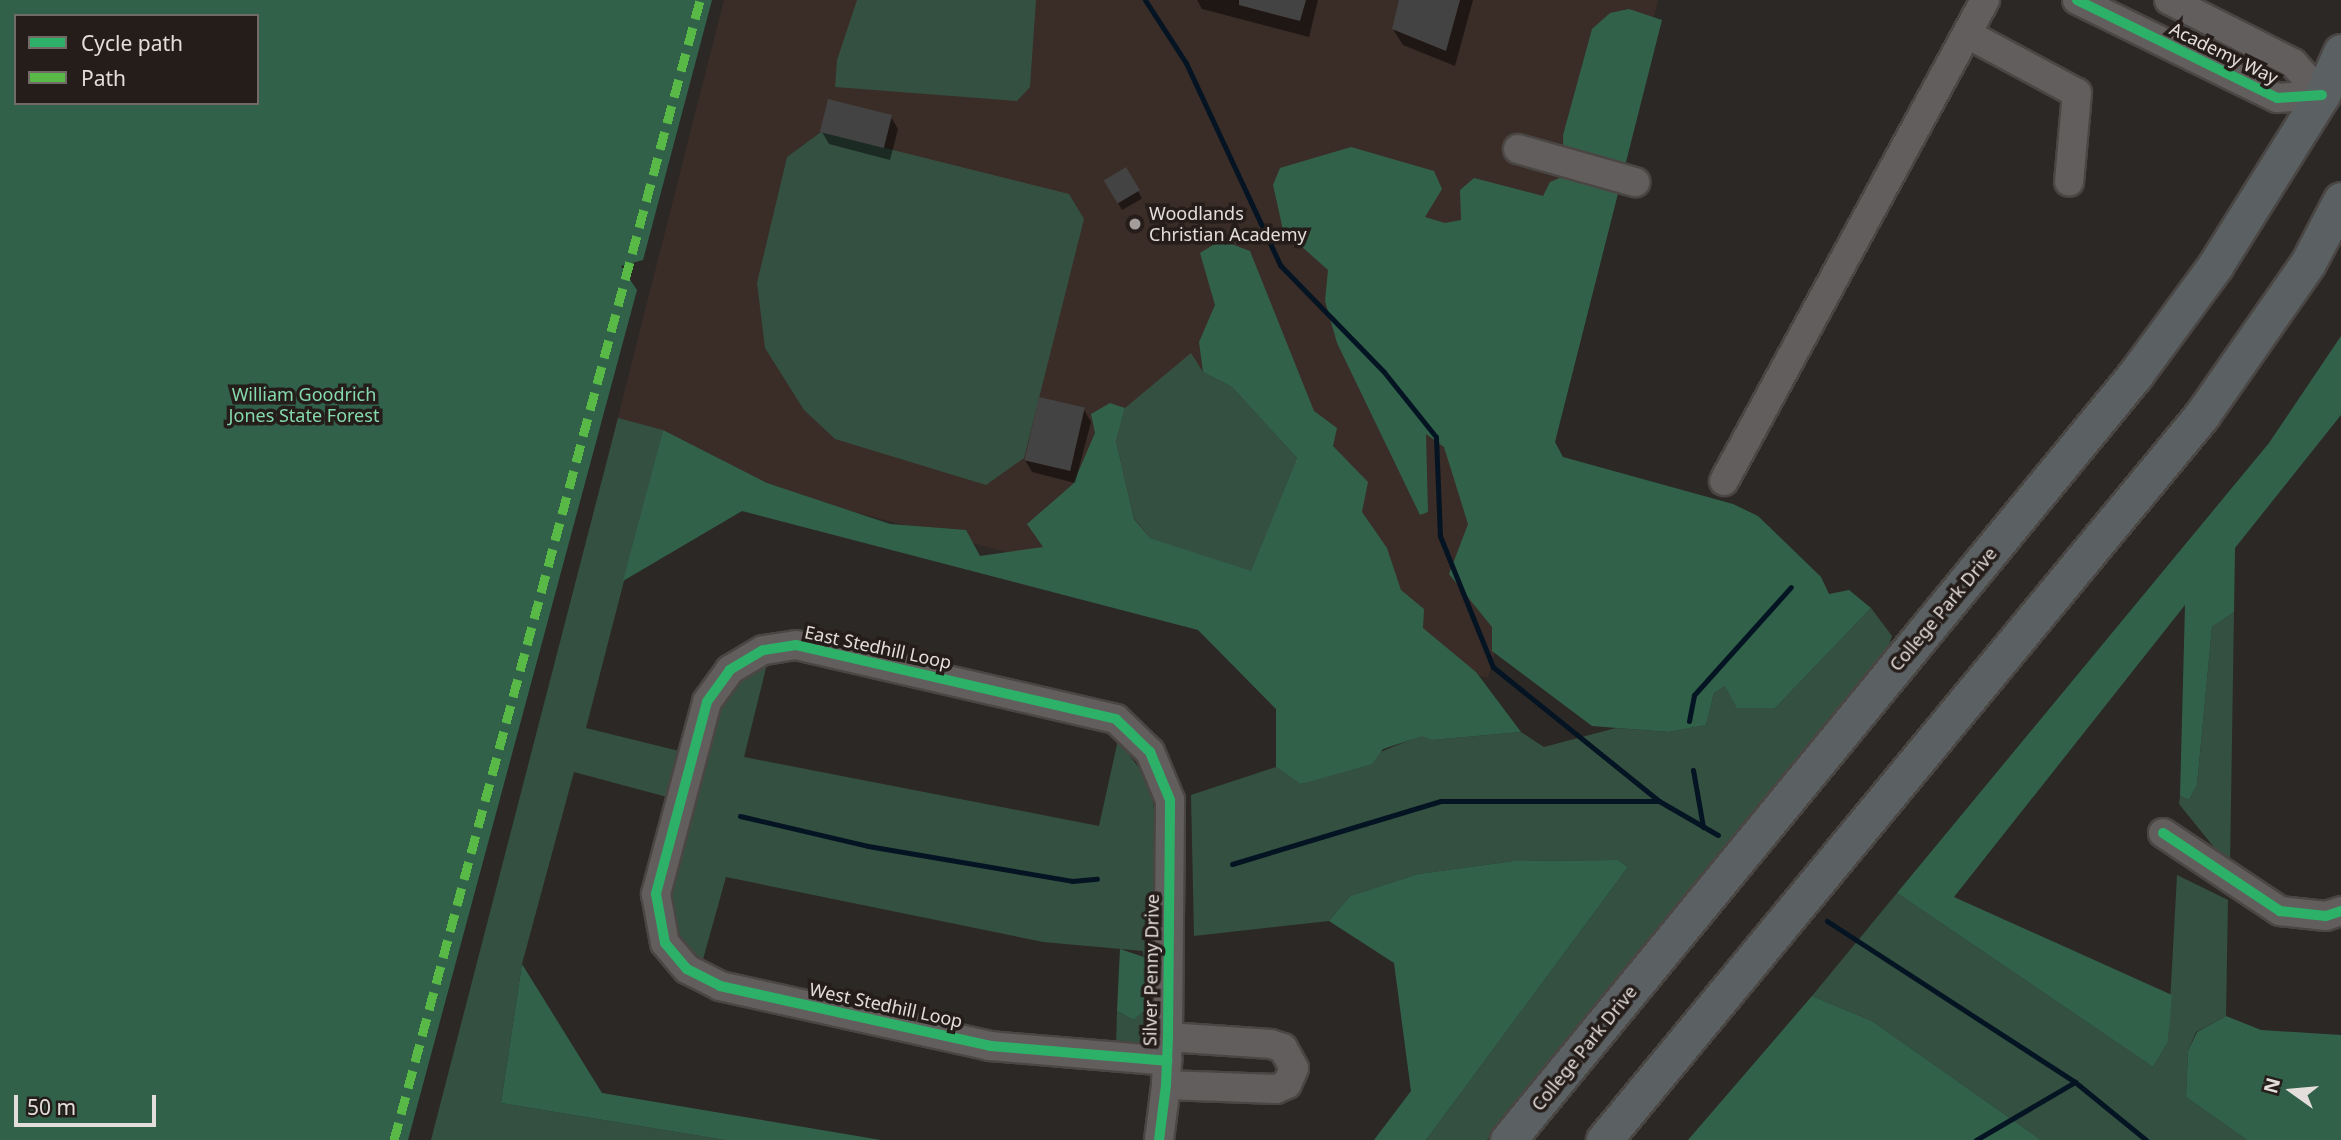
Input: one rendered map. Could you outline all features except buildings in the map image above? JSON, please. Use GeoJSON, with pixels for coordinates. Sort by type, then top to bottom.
{"type":"FeatureCollection","features":[{"type":"Feature","properties":{"kind":"main road","name":"College Park Drive"},"geometry":{"type":"LineString","coordinates":[[1508,1140],[2126,386],[2216,266],[2331,101],[2341,52]]}},
{"type":"Feature","properties":{"kind":"main road"},"geometry":{"type":"LineString","coordinates":[[1604,1140],[2162,466],[2308,263],[2341,200]]}},
{"type":"Feature","properties":{"kind":"street"},"geometry":{"type":"LineString","coordinates":[[1724,481],[1970,36],[1985,0]]}},
{"type":"Feature","properties":{"kind":"street","name":"Academy Way"},"geometry":{"type":"LineString","coordinates":[[2077,0],[2277,99],[2331,101]]}},
{"type":"Feature","properties":{"kind":"street","name":"Academy Way"},"geometry":{"type":"LineString","coordinates":[[2169,0],[2293,63],[2331,101]]}},
{"type":"Feature","properties":{"kind":"street"},"geometry":{"type":"LineString","coordinates":[[1970,36],[2077,93],[2069,182]]}},
{"type":"Feature","properties":{"kind":"street"},"geometry":{"type":"LineString","coordinates":[[1518,149],[1635,182]]}},
{"type":"Feature","properties":{"kind":"street","name":"East Stedhill Loop"},"geometry":{"type":"LineString","coordinates":[[656,894],[707,702],[730,670],[763,650],[796,645],[1116,719],[1150,752],[1170,800]]}},
{"type":"Feature","properties":{"kind":"street","name":"Silver Penny Drive"},"geometry":{"type":"LineString","coordinates":[[1159,1140],[1167,1061],[1170,800]]}},
{"type":"Feature","properties":{"kind":"street"},"geometry":{"type":"LineString","coordinates":[[2162,833],[2280,911],[2326,916],[2341,911]]}},
{"type":"Feature","properties":{"kind":"street","name":"West Stedhill Loop"},"geometry":{"type":"LineString","coordinates":[[656,894],[665,943],[687,969],[720,986],[990,1046],[1167,1061]]}},
{"type":"Feature","properties":{"kind":"shaded area","name":"Woodlands Christian Academy"},"geometry":{"type":"Polygon","coordinates":[[[724,0],[1658,0],[1488,678],[610,448],[724,0]]]}},
{"type":"Feature","properties":{"kind":"green space","name":"William Goodrich Jones State Forest"},"geometry":{"type":"Polygon","coordinates":[[[0,0],[712,0],[643,260],[621,266],[637,290],[408,1140],[0,1140],[0,0]]]}},
{"type":"Feature","properties":{"kind":"green space"},"geometry":{"type":"Polygon","coordinates":[[[857,0],[1036,0],[1030,87],[1017,101],[835,87],[837,60],[857,0]]]}},
{"type":"Feature","properties":{"kind":"green space"},"geometry":{"type":"Polygon","coordinates":[[[1629,9],[1662,20],[1555,442],[1563,457],[1733,504],[1758,516],[1821,577],[1829,594],[1849,590],[1871,608],[1775,708],[1737,708],[1725,686],[1714,693],[1706,725],[1669,732],[1592,726],[1492,651],[1492,627],[1449,574],[1468,524],[1444,447],[1426,434],[1428,512],[1420,515],[1337,343],[1325,301],[1328,270],[1283,230],[1273,185],[1280,168],[1351,147],[1434,171],[1442,189],[1425,217],[1445,223],[1461,220],[1460,190],[1474,178],[1543,196],[1550,182],[1564,176],[1563,135],[1592,29],[1610,13],[1629,9]]]}},
{"type":"Feature","properties":{"kind":"green space"},"geometry":{"type":"Polygon","coordinates":[[[821,132],[1069,194],[1084,219],[1024,458],[986,485],[835,439],[804,410],[765,348],[757,283],[787,157],[821,132]]]}},
{"type":"Feature","properties":{"kind":"green space"},"geometry":{"type":"Polygon","coordinates":[[[1221,240],[1250,251],[1314,411],[1337,428],[1333,446],[1368,482],[1362,512],[1387,548],[1401,590],[1424,609],[1423,628],[1476,672],[1521,732],[1432,740],[1422,736],[1383,749],[1372,764],[1301,784],[1276,767],[1276,709],[1198,630],[742,511],[623,581],[663,430],[767,483],[890,524],[966,530],[980,556],[1043,547],[1027,524],[1073,484],[1095,433],[1091,414],[1110,403],[1125,408],[1116,441],[1134,519],[1150,538],[1251,571],[1297,458],[1232,387],[1203,372],[1199,342],[1215,305],[1200,253],[1221,240]]]}},
{"type":"Feature","properties":{"kind":"green space"},"geometry":{"type":"Polygon","coordinates":[[[2341,336],[2341,415],[2235,548],[2234,612],[2212,627],[2197,785],[2189,800],[2180,796],[2185,605],[1954,897],[2172,995],[2168,1041],[2153,1067],[1897,893],[2269,443],[2341,336]]]}},
{"type":"Feature","properties":{"kind":"green space"},"geometry":{"type":"Polygon","coordinates":[[[1191,353],[1203,372],[1232,387],[1297,458],[1251,572],[1150,538],[1134,518],[1116,441],[1125,408],[1191,353]]]}},
{"type":"Feature","properties":{"kind":"green space"},"geometry":{"type":"Polygon","coordinates":[[[618,418],[663,430],[586,728],[679,751],[667,797],[574,772],[522,964],[501,1103],[725,1140],[431,1140],[618,418]]]}},
{"type":"Feature","properties":{"kind":"green space"},"geometry":{"type":"Polygon","coordinates":[[[1871,608],[1892,636],[1884,660],[1487,1140],[1426,1140],[1628,867],[1618,860],[1514,861],[1418,874],[1350,896],[1329,921],[1194,936],[1191,795],[1276,767],[1302,784],[1422,735],[1432,740],[1521,732],[1544,747],[1616,728],[1669,732],[1706,725],[1714,693],[1725,686],[1775,708],[1871,608]]]}},
{"type":"Feature","properties":{"kind":"green space"},"geometry":{"type":"Polygon","coordinates":[[[2234,612],[2230,867],[2179,804],[2180,796],[2189,800],[2197,785],[2212,627],[2234,612]]]}},
{"type":"Feature","properties":{"kind":"green space"},"geometry":{"type":"Polygon","coordinates":[[[768,660],[744,757],[1099,826],[1118,740],[1149,781],[1155,814],[1156,1034],[1150,1042],[1116,1049],[1117,1011],[1134,1020],[1148,1007],[1143,951],[1043,942],[726,877],[700,970],[666,922],[664,908],[726,686],[768,660]]]}},
{"type":"Feature","properties":{"kind":"green space"},"geometry":{"type":"Polygon","coordinates":[[[1618,860],[1628,867],[1426,1140],[1374,1140],[1411,1091],[1394,963],[1329,921],[1350,896],[1418,874],[1514,861],[1618,860]]]}},
{"type":"Feature","properties":{"kind":"green space"},"geometry":{"type":"Polygon","coordinates":[[[2177,875],[2228,900],[2226,1016],[2196,1032],[2188,1051],[2186,1097],[2247,1140],[2041,1140],[1872,1021],[1812,996],[1897,893],[2153,1067],[2168,1040],[2177,875]]]}},
{"type":"Feature","properties":{"kind":"green space"},"geometry":{"type":"Polygon","coordinates":[[[1120,949],[1150,959],[1148,1007],[1134,1020],[1117,1011],[1120,949]]]}},
{"type":"Feature","properties":{"kind":"green space"},"geometry":{"type":"Polygon","coordinates":[[[522,964],[602,1093],[881,1140],[725,1140],[501,1103],[522,964]]]}},
{"type":"Feature","properties":{"kind":"green space"},"geometry":{"type":"Polygon","coordinates":[[[1812,996],[1872,1021],[2041,1140],[1688,1140],[1812,996]]]}},
{"type":"Feature","properties":{"kind":"green space"},"geometry":{"type":"Polygon","coordinates":[[[2226,1016],[2261,1030],[2341,1035],[2341,1140],[2247,1140],[2186,1097],[2188,1051],[2197,1032],[2226,1016]]]}},
{"type":"Feature","properties":{"kind":"waterway"},"geometry":{"type":"LineString","coordinates":[[1145,0],[1186,63],[1280,265],[1384,372],[1436,437],[1440,536],[1493,667],[1659,801]]}},
{"type":"Feature","properties":{"kind":"waterway"},"geometry":{"type":"LineString","coordinates":[[1689,721],[1694,695],[1791,587]]}},
{"type":"Feature","properties":{"kind":"waterway"},"geometry":{"type":"LineString","coordinates":[[1693,770],[1703,827]]}},
{"type":"Feature","properties":{"kind":"waterway"},"geometry":{"type":"LineString","coordinates":[[1232,864],[1441,801],[1659,801],[1718,835]]}},
{"type":"Feature","properties":{"kind":"waterway"},"geometry":{"type":"LineString","coordinates":[[740,816],[868,846],[1072,881],[1097,879]]}},
{"type":"Feature","properties":{"kind":"waterway"},"geometry":{"type":"LineString","coordinates":[[1827,921],[2075,1082],[2146,1140]]}},
{"type":"Feature","properties":{"kind":"waterway"},"geometry":{"type":"LineString","coordinates":[[1976,1140],[2075,1082]]}},
{"type":"Feature","properties":{"kind":"marked path"},"geometry":{"type":"LineString","coordinates":[[394,1140],[700,0]]}},
{"type":"Feature","properties":{"kind":"cycle path"},"geometry":{"type":"LineString","coordinates":[[2077,0],[2277,98],[2322,95]]}},
{"type":"Feature","properties":{"kind":"cycle path"},"geometry":{"type":"LineString","coordinates":[[1159,1140],[1166,1085],[1168,1037],[1170,800],[1150,752],[1116,719],[796,645],[763,650],[730,670],[707,702],[656,894],[665,943],[687,969],[720,986],[990,1046],[1167,1061]]}},
{"type":"Feature","properties":{"kind":"cycle path"},"geometry":{"type":"LineString","coordinates":[[2163,833],[2280,911],[2326,916],[2341,911]]}},
{"type":"Feature","properties":{"kind":"place","name":"Woodlands Christian Academy"},"geometry":{"type":"Point","coordinates":[1135,224]}}]}
